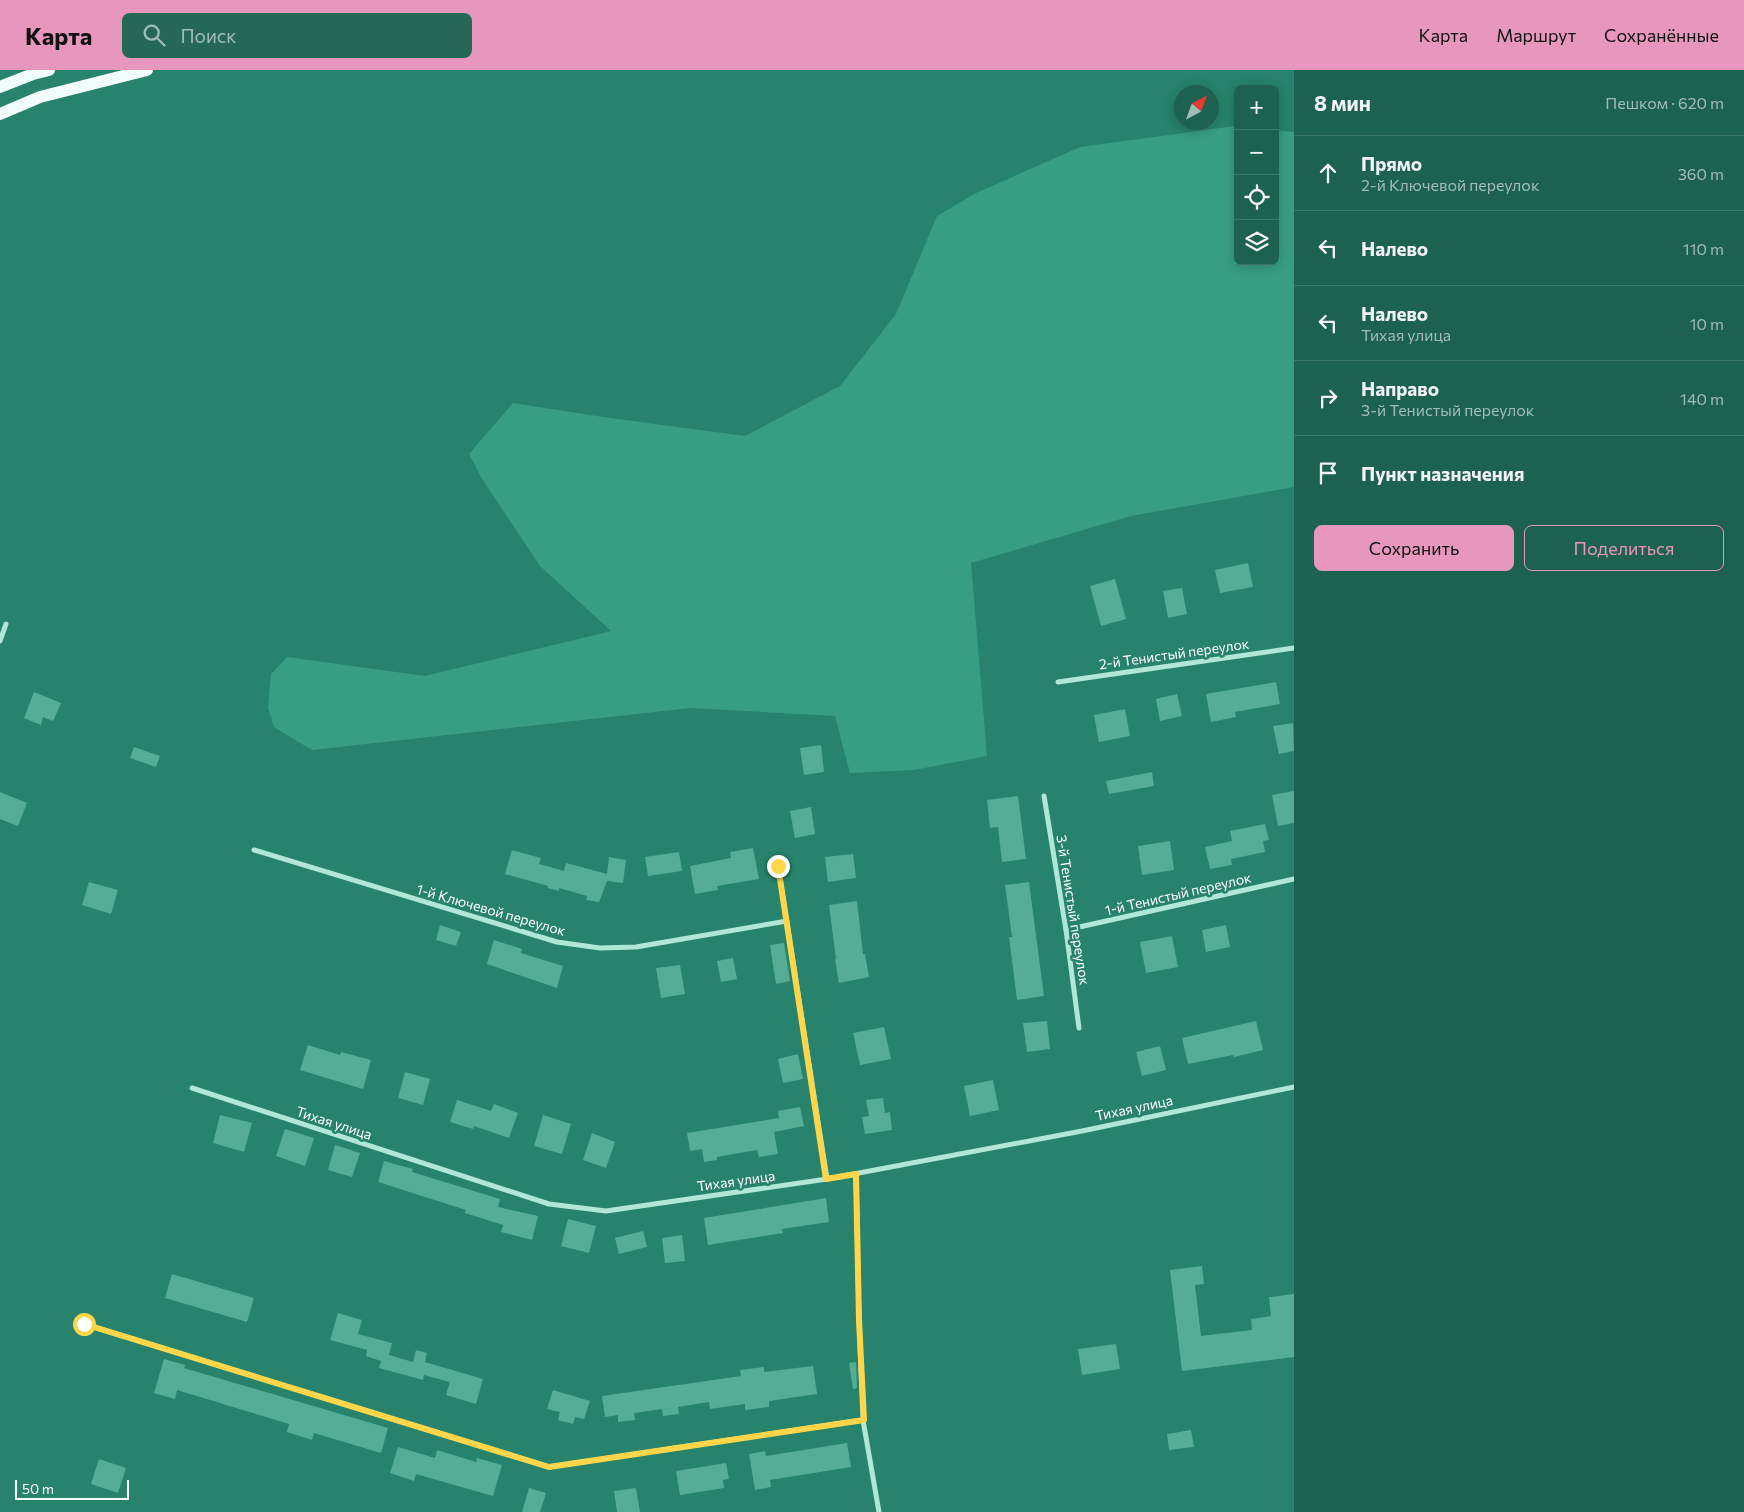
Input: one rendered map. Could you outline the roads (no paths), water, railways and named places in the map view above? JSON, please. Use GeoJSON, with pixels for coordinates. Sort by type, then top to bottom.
{"type":"FeatureCollection","features":[{"type":"Feature","properties":{"kind":"main road"},"geometry":{"type":"LineString","coordinates":[[0,87],[32,74],[49,70]]}},
{"type":"Feature","properties":{"kind":"main road"},"geometry":{"type":"LineString","coordinates":[[0,114],[40,97],[147,70]]}},
{"type":"Feature","properties":{"kind":"street"},"geometry":{"type":"LineString","coordinates":[[0,641],[6,624]]}},
{"type":"Feature","properties":{"kind":"street","name":"2-й Тенистый переулок"},"geometry":{"type":"LineString","coordinates":[[1058,682],[1294,648]]}},
{"type":"Feature","properties":{"kind":"street","name":"3-й Тенистый переулок"},"geometry":{"type":"LineString","coordinates":[[1044,796],[1066,930],[1079,1028]]}},
{"type":"Feature","properties":{"kind":"street","name":"1-й Ключевой переулок"},"geometry":{"type":"LineString","coordinates":[[254,850],[557,942],[600,948],[636,947],[787,921]]}},
{"type":"Feature","properties":{"kind":"street"},"geometry":{"type":"LineString","coordinates":[[778,866],[826,1179]]}},
{"type":"Feature","properties":{"kind":"street","name":"1-й Тенистый переулок"},"geometry":{"type":"LineString","coordinates":[[1066,930],[1294,879]]}},
{"type":"Feature","properties":{"kind":"street","name":"Тихая улица"},"geometry":{"type":"LineString","coordinates":[[192,1088],[549,1204],[606,1211],[856,1174],[1082,1131],[1294,1087]]}},
{"type":"Feature","properties":{"kind":"street"},"geometry":{"type":"LineString","coordinates":[[856,1174],[859,1320],[864,1420],[879,1512]]}},
{"type":"Feature","properties":{"kind":"street"},"geometry":{"type":"LineString","coordinates":[[84,1324],[549,1467],[864,1420]]}}]}
